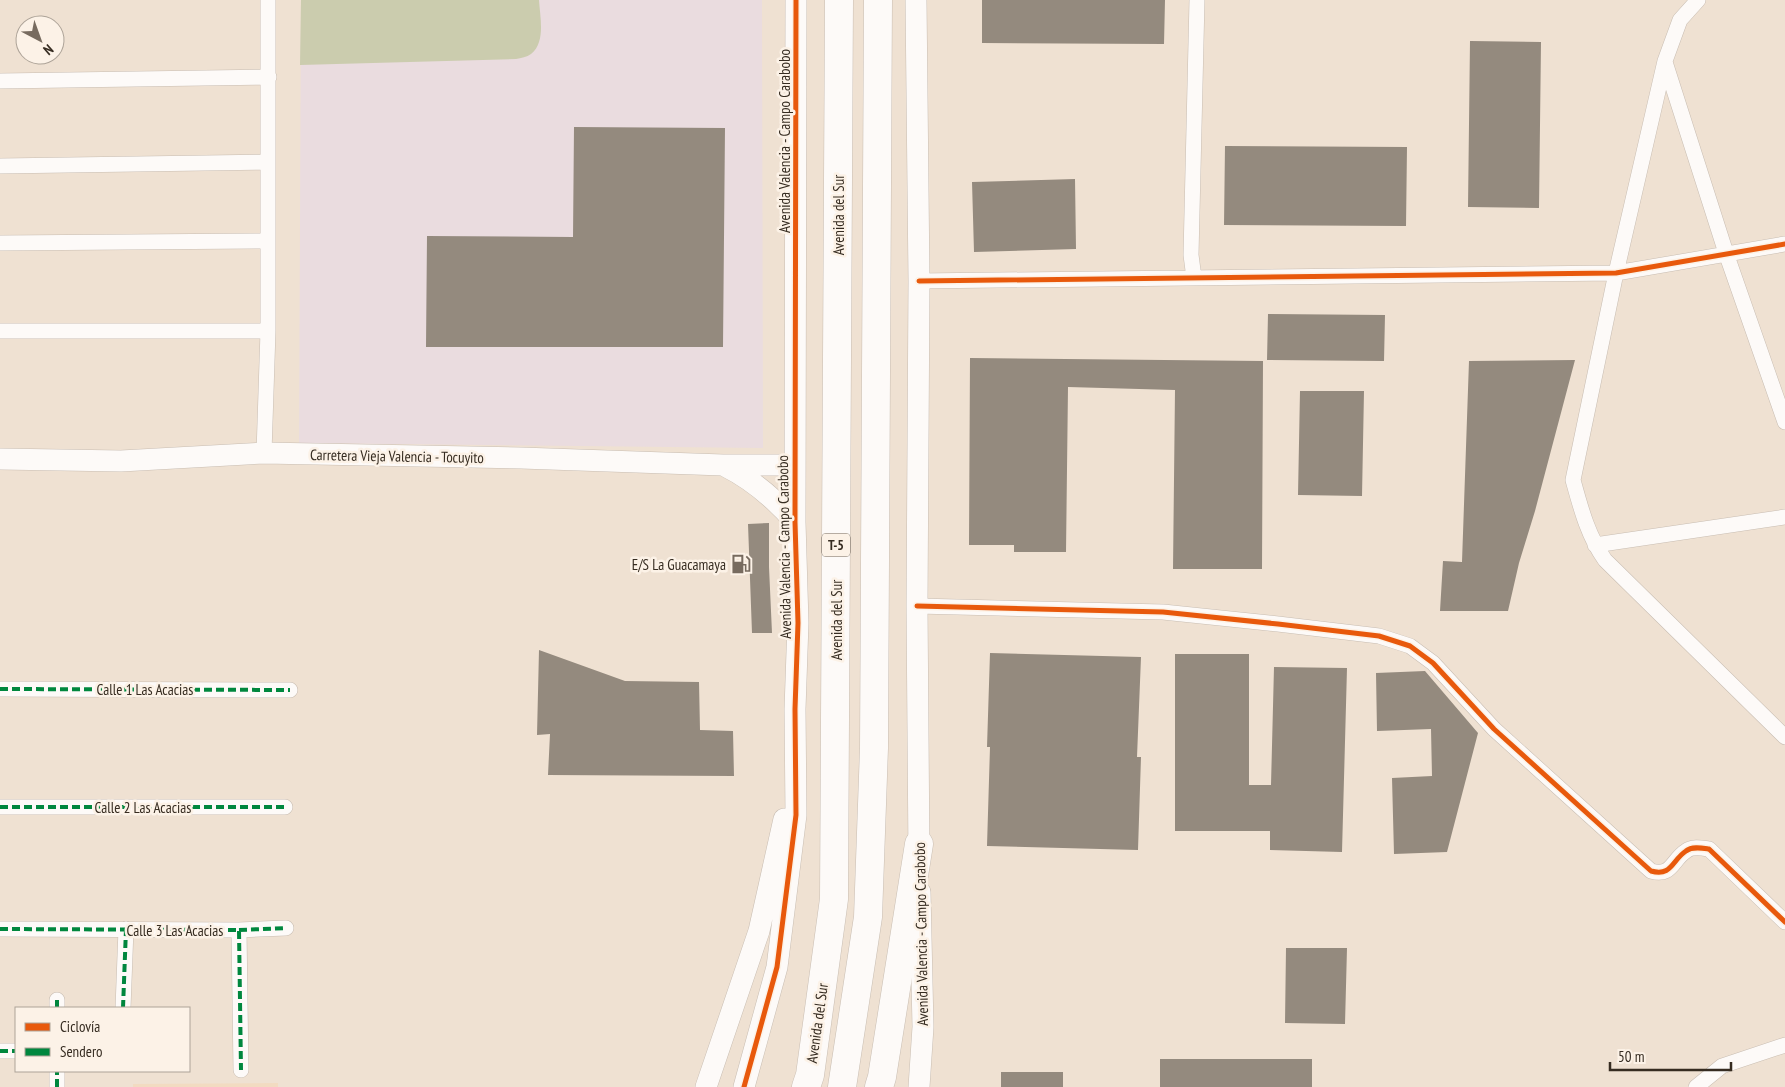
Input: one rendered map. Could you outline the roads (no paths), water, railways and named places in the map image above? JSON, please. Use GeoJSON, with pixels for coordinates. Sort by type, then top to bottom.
{"type":"FeatureCollection","features":[{"type":"Feature","properties":{"kind":"highway","name":"Avenida del Sur"},"geometry":{"type":"LineString","coordinates":[[806,1087],[810,1075],[834,899],[839,0]]}},
{"type":"Feature","properties":{"kind":"highway"},"geometry":{"type":"LineString","coordinates":[[842,1087],[868,917],[874,748],[878,0]]}},
{"type":"Feature","properties":{"kind":"highway"},"geometry":{"type":"LineString","coordinates":[[879,1087],[919,844]]}},
{"type":"Feature","properties":{"kind":"street"},"geometry":{"type":"LineString","coordinates":[[264,453],[268,331],[268,0]]}},
{"type":"Feature","properties":{"kind":"street","name":"Avenida Valencia - Campo Carabobo"},"geometry":{"type":"LineString","coordinates":[[744,1087],[777,967],[796,815],[798,623],[795,522],[796,0]]}},
{"type":"Feature","properties":{"kind":"street","name":"Avenida Valencia - Campo Carabobo"},"geometry":{"type":"LineString","coordinates":[[916,0],[919,281],[917,606],[923,1027],[919,1087]]}},
{"type":"Feature","properties":{"kind":"street"},"geometry":{"type":"LineString","coordinates":[[1194,278],[1191,255],[1197,0]]}},
{"type":"Feature","properties":{"kind":"street"},"geometry":{"type":"LineString","coordinates":[[1698,0],[1680,20],[1665,61],[1616,273],[1573,480],[1581,512],[1595,545],[1606,560],[1785,737]]}},
{"type":"Feature","properties":{"kind":"street"},"geometry":{"type":"LineString","coordinates":[[1665,61],[1726,253],[1785,422]]}},
{"type":"Feature","properties":{"kind":"street"},"geometry":{"type":"LineString","coordinates":[[0,81],[269,77]]}},
{"type":"Feature","properties":{"kind":"street"},"geometry":{"type":"LineString","coordinates":[[0,166],[267,162]]}},
{"type":"Feature","properties":{"kind":"street"},"geometry":{"type":"LineString","coordinates":[[0,243],[268,241]]}},
{"type":"Feature","properties":{"kind":"street"},"geometry":{"type":"LineString","coordinates":[[919,281],[1616,273],[1785,244]]}},
{"type":"Feature","properties":{"kind":"street"},"geometry":{"type":"LineString","coordinates":[[0,332],[268,331]]}},
{"type":"Feature","properties":{"kind":"street","name":"Carretera Vieja Valencia - Tocuyito"},"geometry":{"type":"LineString","coordinates":[[0,459],[121,461],[264,453],[521,458],[723,465],[795,465]]}},
{"type":"Feature","properties":{"kind":"street"},"geometry":{"type":"LineString","coordinates":[[723,465],[758,486],[780,505],[795,522]]}},
{"type":"Feature","properties":{"kind":"street"},"geometry":{"type":"LineString","coordinates":[[1595,545],[1785,517]]}},
{"type":"Feature","properties":{"kind":"street"},"geometry":{"type":"LineString","coordinates":[[917,606],[1163,612],[1380,636],[1410,646],[1433,663],[1494,729],[1651,872],[1659,874],[1666,872],[1687,850],[1709,849],[1785,922]]}},
{"type":"Feature","properties":{"kind":"street","name":"Calle 1 Las Acacias"},"geometry":{"type":"LineString","coordinates":[[0,690],[290,690]]}},
{"type":"Feature","properties":{"kind":"street","name":"Avenida Valencia - Campo Carabobo"},"geometry":{"type":"LineString","coordinates":[[706,1087],[759,931],[777,848],[797,770]]}},
{"type":"Feature","properties":{"kind":"street","name":"Calle 2 Las Acacias"},"geometry":{"type":"LineString","coordinates":[[0,807],[285,807]]}},
{"type":"Feature","properties":{"kind":"street"},"geometry":{"type":"LineString","coordinates":[[240,930],[286,928]]}},
{"type":"Feature","properties":{"kind":"street","name":"Calle 3 Las Acacias"},"geometry":{"type":"LineString","coordinates":[[0,929],[240,930],[241,1070]]}},
{"type":"Feature","properties":{"kind":"street"},"geometry":{"type":"LineString","coordinates":[[123,1007],[126,930]]}},
{"type":"Feature","properties":{"kind":"street"},"geometry":{"type":"LineString","coordinates":[[1696,1087],[1722,1066],[1785,1045]]}},
{"type":"Feature","properties":{"kind":"street"},"geometry":{"type":"LineString","coordinates":[[0,1051],[15,1051]]}},
{"type":"Feature","properties":{"kind":"street"},"geometry":{"type":"LineString","coordinates":[[57,1072],[57,1087]]}},
{"type":"Feature","properties":{"kind":"place","name":"E/S La Guacamaya"},"geometry":{"type":"Point","coordinates":[741,564]}}]}
